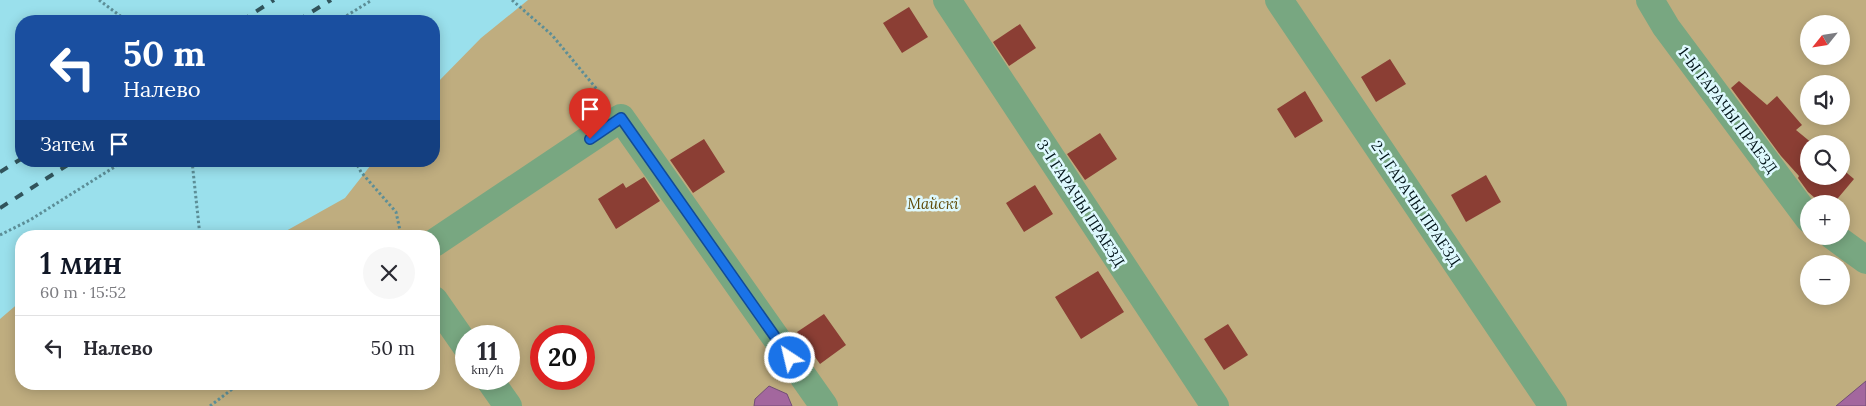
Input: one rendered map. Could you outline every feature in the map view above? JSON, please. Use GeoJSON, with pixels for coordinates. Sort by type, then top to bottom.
{"type":"FeatureCollection","features":[{"type":"Feature","properties":{"kind":"lane","name":"3-І ГАРАЧЫ ПРАЕЗД"},"geometry":{"type":"LineString","coordinates":[[947,0],[1215,406]]}},
{"type":"Feature","properties":{"kind":"lane","name":"2-І ГАРАЧЫ ПРАЕЗД"},"geometry":{"type":"LineString","coordinates":[[1279,0],[1553,406]]}},
{"type":"Feature","properties":{"kind":"lane","name":"1-Ы ГАРАЧЫ ПРАЕЗД"},"geometry":{"type":"LineString","coordinates":[[1650,0],[1666,27],[1800,207]]}},
{"type":"Feature","properties":{"kind":"lane"},"geometry":{"type":"LineString","coordinates":[[440,239],[621,118],[824,406]]}},
{"type":"Feature","properties":{"kind":"lane"},"geometry":{"type":"LineString","coordinates":[[1845,245],[1866,260]]}},
{"type":"Feature","properties":{"kind":"lane"},"geometry":{"type":"LineString","coordinates":[[440,309],[455,330]]}},
{"type":"Feature","properties":{"kind":"lane"},"geometry":{"type":"LineString","coordinates":[[497,390],[508,406]]}},
{"type":"Feature","properties":{"kind":"path"},"geometry":{"type":"LineString","coordinates":[[99,0],[118,15]]}},
{"type":"Feature","properties":{"kind":"path"},"geometry":{"type":"LineString","coordinates":[[348,15],[372,0]]}},
{"type":"Feature","properties":{"kind":"path"},"geometry":{"type":"LineString","coordinates":[[512,0],[552,35],[621,118]]}},
{"type":"Feature","properties":{"kind":"path"},"geometry":{"type":"LineString","coordinates":[[0,235],[30,220],[114,167]]}},
{"type":"Feature","properties":{"kind":"path"},"geometry":{"type":"LineString","coordinates":[[193,167],[199,230]]}},
{"type":"Feature","properties":{"kind":"path"},"geometry":{"type":"LineString","coordinates":[[359,167],[396,212],[400,230]]}},
{"type":"Feature","properties":{"kind":"path"},"geometry":{"type":"LineString","coordinates":[[210,406],[231,390]]}},
{"type":"Feature","properties":{"kind":"green space","name":"Майскі"},"geometry":{"type":"Polygon","coordinates":[[[528,0],[1866,0],[1866,406],[0,406],[0,319],[15,306],[15,390],[440,390],[440,230],[288,230],[345,198],[369,167],[440,167],[440,80],[481,38],[528,0]]]}},
{"type":"Feature","properties":{"kind":"shaded area"},"geometry":{"type":"Polygon","coordinates":[[[1866,381],[1866,406],[1836,406],[1866,381]]]}},
{"type":"Feature","properties":{"kind":"shaded area"},"geometry":{"type":"Polygon","coordinates":[[[769,386],[787,394],[792,406],[754,406],[755,399],[769,386]]]}},
{"type":"Feature","properties":{"kind":"building"},"geometry":{"type":"Polygon","coordinates":[[[909,7],[928,37],[902,53],[883,23],[909,7]]]}},
{"type":"Feature","properties":{"kind":"building"},"geometry":{"type":"Polygon","coordinates":[[[1020,24],[1036,48],[1009,66],[993,42],[1020,24]]]}},
{"type":"Feature","properties":{"kind":"building"},"geometry":{"type":"Polygon","coordinates":[[[1390,59],[1406,84],[1376,102],[1361,77],[1390,59]]]}},
{"type":"Feature","properties":{"kind":"building"},"geometry":{"type":"Polygon","coordinates":[[[1739,81],[1767,105],[1777,96],[1800,125],[1802,125],[1796,130],[1802,135],[1800,135],[1800,181],[1799,176],[1781,156],[1731,88],[1739,81]]]}},
{"type":"Feature","properties":{"kind":"building"},"geometry":{"type":"Polygon","coordinates":[[[1305,91],[1323,121],[1295,138],[1277,109],[1305,91]]]}},
{"type":"Feature","properties":{"kind":"building"},"geometry":{"type":"Polygon","coordinates":[[[1100,133],[1117,159],[1085,180],[1067,154],[1100,133]]]}},
{"type":"Feature","properties":{"kind":"building"},"geometry":{"type":"Polygon","coordinates":[[[704,139],[725,172],[693,193],[670,160],[704,139]]]}},
{"type":"Feature","properties":{"kind":"building"},"geometry":{"type":"Polygon","coordinates":[[[1486,175],[1501,202],[1466,222],[1451,195],[1486,175]]]}},
{"type":"Feature","properties":{"kind":"building"},"geometry":{"type":"Polygon","coordinates":[[[1850,176],[1854,179],[1850,184],[1850,176]]]}},
{"type":"Feature","properties":{"kind":"building"},"geometry":{"type":"Polygon","coordinates":[[[644,177],[660,201],[616,229],[598,199],[623,183],[626,188],[644,177]]]}},
{"type":"Feature","properties":{"kind":"building"},"geometry":{"type":"Polygon","coordinates":[[[1035,185],[1053,214],[1024,232],[1006,203],[1035,185]]]}},
{"type":"Feature","properties":{"kind":"building"},"geometry":{"type":"Polygon","coordinates":[[[1803,185],[1849,185],[1841,195],[1812,195],[1803,185]]]}},
{"type":"Feature","properties":{"kind":"building"},"geometry":{"type":"Polygon","coordinates":[[[1098,271],[1124,312],[1081,339],[1055,297],[1098,271]]]}},
{"type":"Feature","properties":{"kind":"building"},"geometry":{"type":"Polygon","coordinates":[[[824,314],[846,345],[820,364],[797,332],[824,314]]]}},
{"type":"Feature","properties":{"kind":"building"},"geometry":{"type":"Polygon","coordinates":[[[1228,324],[1248,355],[1224,370],[1204,339],[1228,324]]]}},
{"type":"Feature","properties":{"kind":"railway"},"geometry":{"type":"LineString","coordinates":[[250,15],[274,0]]}},
{"type":"Feature","properties":{"kind":"railway"},"geometry":{"type":"LineString","coordinates":[[307,15],[331,0]]}},
{"type":"Feature","properties":{"kind":"railway"},"geometry":{"type":"LineString","coordinates":[[0,172],[15,163]]}},
{"type":"Feature","properties":{"kind":"railway"},"geometry":{"type":"LineString","coordinates":[[0,208],[65,167]]}},
{"type":"Feature","properties":{"kind":"route"},"geometry":{"type":"LineString","coordinates":[[590,139],[621,118],[790,358]]}}]}
